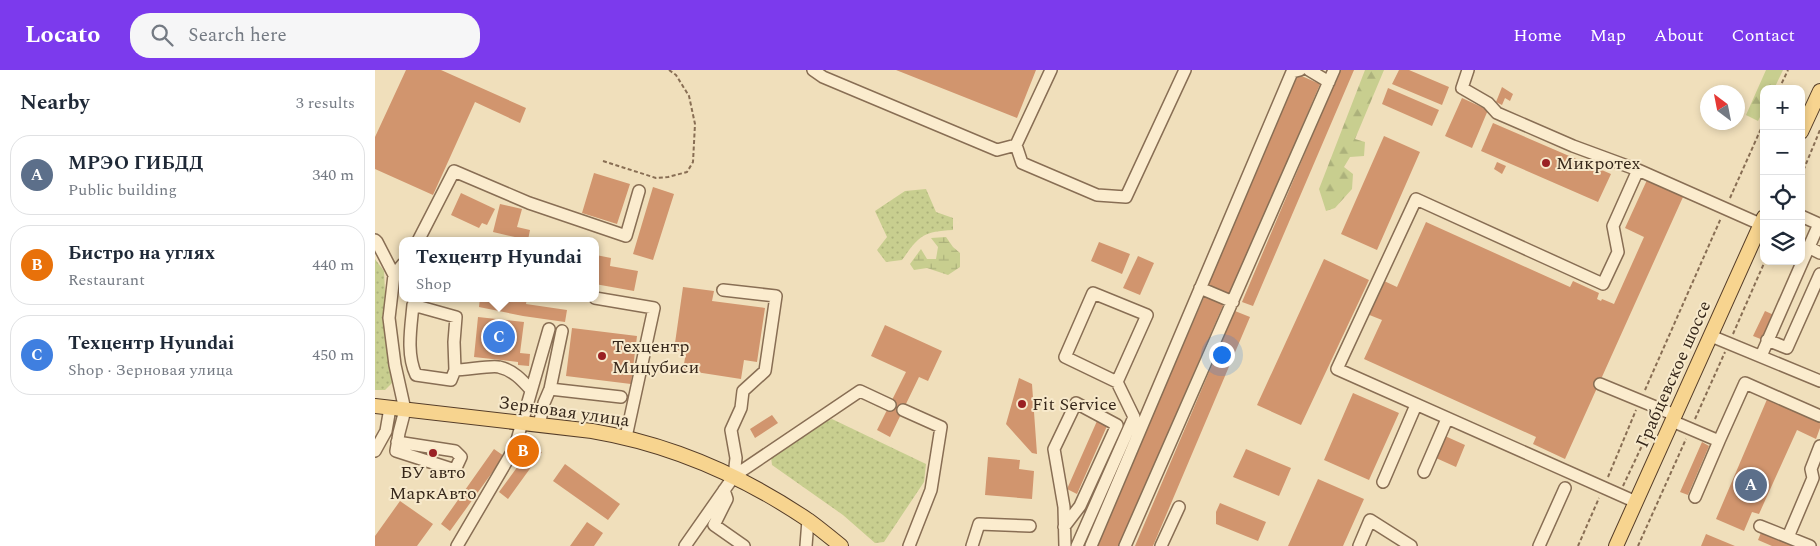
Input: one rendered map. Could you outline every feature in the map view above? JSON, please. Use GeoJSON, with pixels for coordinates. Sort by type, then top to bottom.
{"type":"FeatureCollection","features":[{"type":"Feature","properties":{"kind":"main road"},"geometry":{"type":"LineString","coordinates":[[1802,130],[1820,91]]}},
{"type":"Feature","properties":{"kind":"main road","name":"Грабцевское шоссе"},"geometry":{"type":"LineString","coordinates":[[1616,546],[1760,226]]}},
{"type":"Feature","properties":{"kind":"main road","name":"Зерновая улица"},"geometry":{"type":"LineString","coordinates":[[375,406],[592,431],[626,437],[661,447],[734,476],[808,520],[841,546]]}},
{"type":"Feature","properties":{"kind":"lane"},"geometry":{"type":"LineString","coordinates":[[813,70],[823,77],[997,150],[1016,145]]}},
{"type":"Feature","properties":{"kind":"lane"},"geometry":{"type":"LineString","coordinates":[[1051,70],[1016,145],[1022,163],[1097,195],[1126,197],[1185,70]]}},
{"type":"Feature","properties":{"kind":"lane"},"geometry":{"type":"LineString","coordinates":[[1091,546],[1291,72],[1300,70]]}},
{"type":"Feature","properties":{"kind":"lane"},"geometry":{"type":"LineString","coordinates":[[1309,70],[1329,82]]}},
{"type":"Feature","properties":{"kind":"lane"},"geometry":{"type":"LineString","coordinates":[[1125,546],[1334,70]]}},
{"type":"Feature","properties":{"kind":"lane"},"geometry":{"type":"LineString","coordinates":[[1468,70],[1462,88],[1488,103],[1497,113],[1573,146],[1638,170],[1725,209],[1760,220]]}},
{"type":"Feature","properties":{"kind":"lane"},"geometry":{"type":"LineString","coordinates":[[1636,502],[1337,369],[1416,199],[1603,284],[1618,252],[1613,226],[1638,170]]}},
{"type":"Feature","properties":{"kind":"lane"},"geometry":{"type":"LineString","coordinates":[[419,237],[454,171],[529,203],[626,236],[639,191]]}},
{"type":"Feature","properties":{"kind":"lane"},"geometry":{"type":"LineString","coordinates":[[1761,356],[1819,224],[1805,218]]}},
{"type":"Feature","properties":{"kind":"lane"},"geometry":{"type":"LineString","coordinates":[[375,240],[394,275]]}},
{"type":"Feature","properties":{"kind":"lane"},"geometry":{"type":"LineString","coordinates":[[1808,247],[1820,253]]}},
{"type":"Feature","properties":{"kind":"lane"},"geometry":{"type":"LineString","coordinates":[[397,442],[455,451],[461,457],[455,470],[397,451],[397,442],[405,410],[395,365],[389,318],[394,275],[399,269]]}},
{"type":"Feature","properties":{"kind":"lane"},"geometry":{"type":"LineString","coordinates":[[1767,340],[1787,348],[1820,274]]}},
{"type":"Feature","properties":{"kind":"lane"},"geometry":{"type":"LineString","coordinates":[[1200,288],[1233,302]]}},
{"type":"Feature","properties":{"kind":"lane"},"geometry":{"type":"LineString","coordinates":[[723,290],[776,296],[765,371],[743,391],[741,408],[731,430],[736,458],[734,476]]}},
{"type":"Feature","properties":{"kind":"lane"},"geometry":{"type":"LineString","coordinates":[[1077,546],[1134,417],[1117,382],[1065,357],[1093,293],[1147,315],[1117,382]]}},
{"type":"Feature","properties":{"kind":"lane"},"geometry":{"type":"LineString","coordinates":[[599,299],[654,308],[626,437]]}},
{"type":"Feature","properties":{"kind":"lane"},"geometry":{"type":"LineString","coordinates":[[413,306],[456,317],[454,342],[455,370],[451,380],[416,375],[410,342],[413,306]]}},
{"type":"Feature","properties":{"kind":"lane"},"geometry":{"type":"LineString","coordinates":[[457,546],[515,447],[549,329]]}},
{"type":"Feature","properties":{"kind":"lane"},"geometry":{"type":"LineString","coordinates":[[539,425],[550,388],[562,331]]}},
{"type":"Feature","properties":{"kind":"lane"},"geometry":{"type":"LineString","coordinates":[[1711,336],[1820,381]]}},
{"type":"Feature","properties":{"kind":"lane"},"geometry":{"type":"LineString","coordinates":[[455,370],[498,366],[516,375],[531,390]]}},
{"type":"Feature","properties":{"kind":"lane"},"geometry":{"type":"LineString","coordinates":[[1600,384],[1659,409],[1690,429],[1719,441]]}},
{"type":"Feature","properties":{"kind":"lane"},"geometry":{"type":"LineString","coordinates":[[1695,497],[1745,384],[1820,416]]}},
{"type":"Feature","properties":{"kind":"lane"},"geometry":{"type":"LineString","coordinates":[[550,388],[621,398]]}},
{"type":"Feature","properties":{"kind":"lane"},"geometry":{"type":"LineString","coordinates":[[685,546],[734,476],[860,392],[890,404]]}},
{"type":"Feature","properties":{"kind":"lane"},"geometry":{"type":"LineString","coordinates":[[1065,527],[1080,506],[1117,425],[1076,403],[1053,449],[1064,507],[1065,546]]}},
{"type":"Feature","properties":{"kind":"lane"},"geometry":{"type":"LineString","coordinates":[[1383,482],[1416,405]]}},
{"type":"Feature","properties":{"kind":"lane"},"geometry":{"type":"LineString","coordinates":[[375,451],[386,431],[390,408]]}},
{"type":"Feature","properties":{"kind":"lane"},"geometry":{"type":"LineString","coordinates":[[903,410],[941,427],[931,490],[909,546]]}},
{"type":"Feature","properties":{"kind":"lane"},"geometry":{"type":"LineString","coordinates":[[1424,472],[1447,419]]}},
{"type":"Feature","properties":{"kind":"lane"},"geometry":{"type":"LineString","coordinates":[[1788,537],[1813,478],[1811,469],[1820,446]]}},
{"type":"Feature","properties":{"kind":"lane"},"geometry":{"type":"LineString","coordinates":[[1539,546],[1565,488]]}},
{"type":"Feature","properties":{"kind":"lane"},"geometry":{"type":"LineString","coordinates":[[724,490],[727,499],[714,526],[744,546]]}},
{"type":"Feature","properties":{"kind":"lane"},"geometry":{"type":"LineString","coordinates":[[1161,546],[1179,507]]}},
{"type":"Feature","properties":{"kind":"lane"},"geometry":{"type":"LineString","coordinates":[[806,546],[808,520]]}},
{"type":"Feature","properties":{"kind":"lane"},"geometry":{"type":"LineString","coordinates":[[1359,546],[1370,520],[1411,546]]}},
{"type":"Feature","properties":{"kind":"lane"},"geometry":{"type":"LineString","coordinates":[[972,546],[979,524],[1030,526]]}},
{"type":"Feature","properties":{"kind":"lane"},"geometry":{"type":"LineString","coordinates":[[1760,526],[1810,546]]}},
{"type":"Feature","properties":{"kind":"path"},"geometry":{"type":"LineString","coordinates":[[603,161],[656,178],[687,172],[693,162],[695,124],[689,96],[676,75],[669,70]]}},
{"type":"Feature","properties":{"kind":"path"},"geometry":{"type":"LineString","coordinates":[[1781,85],[1788,70]]}},
{"type":"Feature","properties":{"kind":"path"},"geometry":{"type":"LineString","coordinates":[[1578,546],[1640,400],[1760,130]]}},
{"type":"Feature","properties":{"kind":"path"},"geometry":{"type":"LineString","coordinates":[[1801,175],[1820,130]]}},
{"type":"Feature","properties":{"kind":"path"},"geometry":{"type":"LineString","coordinates":[[1638,546],[1763,265]]}},
{"type":"Feature","properties":{"kind":"path"},"geometry":{"type":"LineString","coordinates":[[1619,495],[1659,409]]}},
{"type":"Feature","properties":{"kind":"green space"},"geometry":{"type":"Polygon","coordinates":[[[1365,70],[1384,70],[1355,139],[1365,142],[1364,156],[1350,157],[1344,167],[1353,174],[1352,189],[1335,208],[1326,211],[1319,189],[1365,70]]]}},
{"type":"Feature","properties":{"kind":"green space"},"geometry":{"type":"Polygon","coordinates":[[[1766,70],[1783,70],[1776,85],[1760,85],[1760,117],[1758,121],[1746,115],[1766,70]]]}},
{"type":"Feature","properties":{"kind":"green space"},"geometry":{"type":"Polygon","coordinates":[[[926,189],[936,212],[953,218],[953,230],[934,232],[923,236],[913,245],[902,260],[886,262],[877,250],[887,237],[875,211],[905,191],[926,189]]]}},
{"type":"Feature","properties":{"kind":"green space"},"geometry":{"type":"Polygon","coordinates":[[[946,237],[960,253],[960,267],[948,275],[927,268],[914,270],[910,264],[921,249],[927,259],[936,259],[938,247],[931,238],[946,237]]]}},
{"type":"Feature","properties":{"kind":"green space"},"geometry":{"type":"Polygon","coordinates":[[[375,259],[384,271],[388,353],[392,383],[385,390],[375,390],[375,259]]]}},
{"type":"Feature","properties":{"kind":"green space"},"geometry":{"type":"Polygon","coordinates":[[[832,419],[926,464],[924,482],[884,542],[875,543],[843,515],[772,465],[771,457],[815,426],[832,419]]]}},
{"type":"Feature","properties":{"kind":"building"},"geometry":{"type":"Polygon","coordinates":[[[406,70],[441,70],[526,108],[520,123],[475,102],[433,195],[375,169],[375,137],[406,70]]]}},
{"type":"Feature","properties":{"kind":"building"},"geometry":{"type":"Polygon","coordinates":[[[896,70],[1036,70],[1017,118],[896,70]]]}},
{"type":"Feature","properties":{"kind":"building"},"geometry":{"type":"Polygon","coordinates":[[[1340,70],[1354,70],[1253,306],[1242,302],[1340,70]]]}},
{"type":"Feature","properties":{"kind":"building"},"geometry":{"type":"Polygon","coordinates":[[[1399,70],[1409,70],[1449,87],[1442,105],[1392,84],[1399,70]]]}},
{"type":"Feature","properties":{"kind":"building"},"geometry":{"type":"Polygon","coordinates":[[[1297,74],[1320,84],[1230,297],[1207,287],[1297,74]]]}},
{"type":"Feature","properties":{"kind":"building"},"geometry":{"type":"Polygon","coordinates":[[[1502,87],[1513,94],[1510,101],[1505,98],[1502,105],[1496,102],[1502,87]]]}},
{"type":"Feature","properties":{"kind":"building"},"geometry":{"type":"Polygon","coordinates":[[[1388,88],[1439,110],[1432,126],[1382,104],[1388,88]]]}},
{"type":"Feature","properties":{"kind":"building"},"geometry":{"type":"Polygon","coordinates":[[[1462,98],[1488,110],[1472,148],[1445,136],[1462,98]]]}},
{"type":"Feature","properties":{"kind":"building","name":"Микротех"},"geometry":{"type":"Polygon","coordinates":[[[1493,123],[1611,174],[1598,202],[1481,151],[1493,123]]]}},
{"type":"Feature","properties":{"kind":"building"},"geometry":{"type":"Polygon","coordinates":[[[1384,136],[1420,152],[1377,250],[1341,234],[1384,136]]]}},
{"type":"Feature","properties":{"kind":"building"},"geometry":{"type":"Polygon","coordinates":[[[1497,162],[1506,166],[1502,174],[1494,169],[1497,162]]]}},
{"type":"Feature","properties":{"kind":"building"},"geometry":{"type":"Polygon","coordinates":[[[594,173],[630,184],[617,224],[582,213],[594,173]]]}},
{"type":"Feature","properties":{"kind":"building"},"geometry":{"type":"Polygon","coordinates":[[[1647,180],[1683,197],[1565,459],[1533,444],[1536,437],[1364,359],[1382,320],[1367,314],[1382,280],[1397,287],[1426,222],[1570,287],[1573,281],[1599,293],[1597,299],[1614,304],[1644,237],[1625,228],[1647,180]]]}},
{"type":"Feature","properties":{"kind":"building"},"geometry":{"type":"Polygon","coordinates":[[[653,187],[674,194],[653,260],[633,254],[653,187]]]}},
{"type":"Feature","properties":{"kind":"building"},"geometry":{"type":"Polygon","coordinates":[[[461,193],[495,209],[487,225],[482,223],[479,228],[451,215],[461,193]]]}},
{"type":"Feature","properties":{"kind":"building"},"geometry":{"type":"Polygon","coordinates":[[[500,204],[522,209],[517,227],[530,230],[529,237],[515,237],[493,232],[500,204]]]}},
{"type":"Feature","properties":{"kind":"building"},"geometry":{"type":"Polygon","coordinates":[[[1099,242],[1130,254],[1122,274],[1091,261],[1099,242]]]}},
{"type":"Feature","properties":{"kind":"building"},"geometry":{"type":"Polygon","coordinates":[[[599,256],[611,258],[610,266],[638,271],[634,291],[599,285],[599,256]]]}},
{"type":"Feature","properties":{"kind":"building"},"geometry":{"type":"Polygon","coordinates":[[[1138,256],[1154,263],[1140,295],[1123,288],[1138,256]]]}},
{"type":"Feature","properties":{"kind":"building"},"geometry":{"type":"Polygon","coordinates":[[[1324,259],[1369,280],[1301,425],[1257,405],[1324,259]]]}},
{"type":"Feature","properties":{"kind":"building"},"geometry":{"type":"Polygon","coordinates":[[[683,287],[714,291],[712,301],[765,308],[757,362],[744,360],[741,379],[683,370],[686,352],[674,350],[683,287]]]}},
{"type":"Feature","properties":{"kind":"building"},"geometry":{"type":"Polygon","coordinates":[[[1205,295],[1224,303],[1119,546],[1095,546],[1205,295]]]}},
{"type":"Feature","properties":{"kind":"building"},"geometry":{"type":"Polygon","coordinates":[[[480,302],[526,302],[526,304],[567,310],[565,322],[479,307],[480,302]]]}},
{"type":"Feature","properties":{"kind":"building"},"geometry":{"type":"Polygon","coordinates":[[[1235,311],[1250,317],[1153,546],[1135,546],[1235,311]]]}},
{"type":"Feature","properties":{"kind":"building"},"geometry":{"type":"Polygon","coordinates":[[[1765,311],[1774,315],[1763,340],[1753,336],[1765,311]]]}},
{"type":"Feature","properties":{"kind":"building"},"geometry":{"type":"Polygon","coordinates":[[[478,317],[524,322],[520,353],[530,354],[529,366],[518,365],[518,362],[474,357],[478,317]]]}},
{"type":"Feature","properties":{"kind":"building"},"geometry":{"type":"Polygon","coordinates":[[[885,325],[942,351],[928,381],[919,377],[890,437],[877,430],[906,372],[871,356],[885,325]]]}},
{"type":"Feature","properties":{"kind":"building","name":"Техцентр Мицубиси"},"geometry":{"type":"Polygon","coordinates":[[[572,328],[637,336],[631,384],[566,376],[572,328]]]}},
{"type":"Feature","properties":{"kind":"building","name":"Fit Service"},"geometry":{"type":"Polygon","coordinates":[[[1019,378],[1032,384],[1037,454],[1032,453],[1006,424],[1019,378]]]}},
{"type":"Feature","properties":{"kind":"building"},"geometry":{"type":"Polygon","coordinates":[[[1353,393],[1399,413],[1369,480],[1324,460],[1353,393]]]}},
{"type":"Feature","properties":{"kind":"building"},"geometry":{"type":"Polygon","coordinates":[[[1768,397],[1820,421],[1820,428],[1816,439],[1797,430],[1759,514],[1752,512],[1744,531],[1716,519],[1768,397]]]}},
{"type":"Feature","properties":{"kind":"building"},"geometry":{"type":"Polygon","coordinates":[[[772,415],[778,423],[755,438],[750,429],[772,415]]]}},
{"type":"Feature","properties":{"kind":"building"},"geometry":{"type":"Polygon","coordinates":[[[1097,421],[1107,426],[1077,494],[1067,489],[1097,421]]]}},
{"type":"Feature","properties":{"kind":"building"},"geometry":{"type":"Polygon","coordinates":[[[1445,436],[1465,445],[1456,467],[1436,458],[1445,436]]]}},
{"type":"Feature","properties":{"kind":"building"},"geometry":{"type":"Polygon","coordinates":[[[1702,442],[1709,446],[1688,495],[1680,492],[1702,442]]]}},
{"type":"Feature","properties":{"kind":"building"},"geometry":{"type":"Polygon","coordinates":[[[518,447],[542,452],[508,499],[499,492],[526,455],[516,453],[518,447]]]}},
{"type":"Feature","properties":{"kind":"building"},"geometry":{"type":"Polygon","coordinates":[[[494,449],[504,456],[450,531],[441,524],[494,449]]]}},
{"type":"Feature","properties":{"kind":"building"},"geometry":{"type":"Polygon","coordinates":[[[1246,449],[1291,468],[1279,496],[1233,477],[1246,449]]]}},
{"type":"Feature","properties":{"kind":"building"},"geometry":{"type":"Polygon","coordinates":[[[988,457],[1020,460],[1019,469],[1034,471],[1032,499],[985,495],[988,457]]]}},
{"type":"Feature","properties":{"kind":"building"},"geometry":{"type":"Polygon","coordinates":[[[565,464],[620,504],[608,520],[553,481],[565,464]]]}},
{"type":"Feature","properties":{"kind":"building"},"geometry":{"type":"Polygon","coordinates":[[[1318,479],[1364,499],[1343,546],[1288,546],[1318,479]]]}},
{"type":"Feature","properties":{"kind":"building"},"geometry":{"type":"Polygon","coordinates":[[[400,501],[433,524],[417,546],[375,546],[375,536],[400,501]]]}},
{"type":"Feature","properties":{"kind":"building"},"geometry":{"type":"Polygon","coordinates":[[[1220,503],[1266,522],[1258,541],[1216,524],[1216,512],[1220,503]]]}},
{"type":"Feature","properties":{"kind":"building"},"geometry":{"type":"Polygon","coordinates":[[[587,522],[603,533],[594,546],[570,546],[587,522]]]}},
{"type":"Feature","properties":{"kind":"building"},"geometry":{"type":"Polygon","coordinates":[[[1762,530],[1798,546],[1772,546],[1758,540],[1762,530]]]}},
{"type":"Feature","properties":{"kind":"building"},"geometry":{"type":"Polygon","coordinates":[[[1706,534],[1735,546],[1701,546],[1706,534]]]}},
{"type":"Feature","properties":{"kind":"place","name":"Микротех"},"geometry":{"type":"Point","coordinates":[1546,163]}},
{"type":"Feature","properties":{"kind":"place","name":"Техцентр Hyundai"},"geometry":{"type":"Point","coordinates":[499,337]}},
{"type":"Feature","properties":{"kind":"place","name":"Техцентр Мицубиси"},"geometry":{"type":"Point","coordinates":[602,356]}},
{"type":"Feature","properties":{"kind":"place","name":"Fit Service"},"geometry":{"type":"Point","coordinates":[1022,404]}},
{"type":"Feature","properties":{"kind":"place","name":"Бистро на углях"},"geometry":{"type":"Point","coordinates":[523,451]}},
{"type":"Feature","properties":{"kind":"place","name":"БУ авто МаркАвто"},"geometry":{"type":"Point","coordinates":[433,453]}},
{"type":"Feature","properties":{"kind":"place","name":"МРЭО ГИБДД"},"geometry":{"type":"Point","coordinates":[1751,485]}}]}
